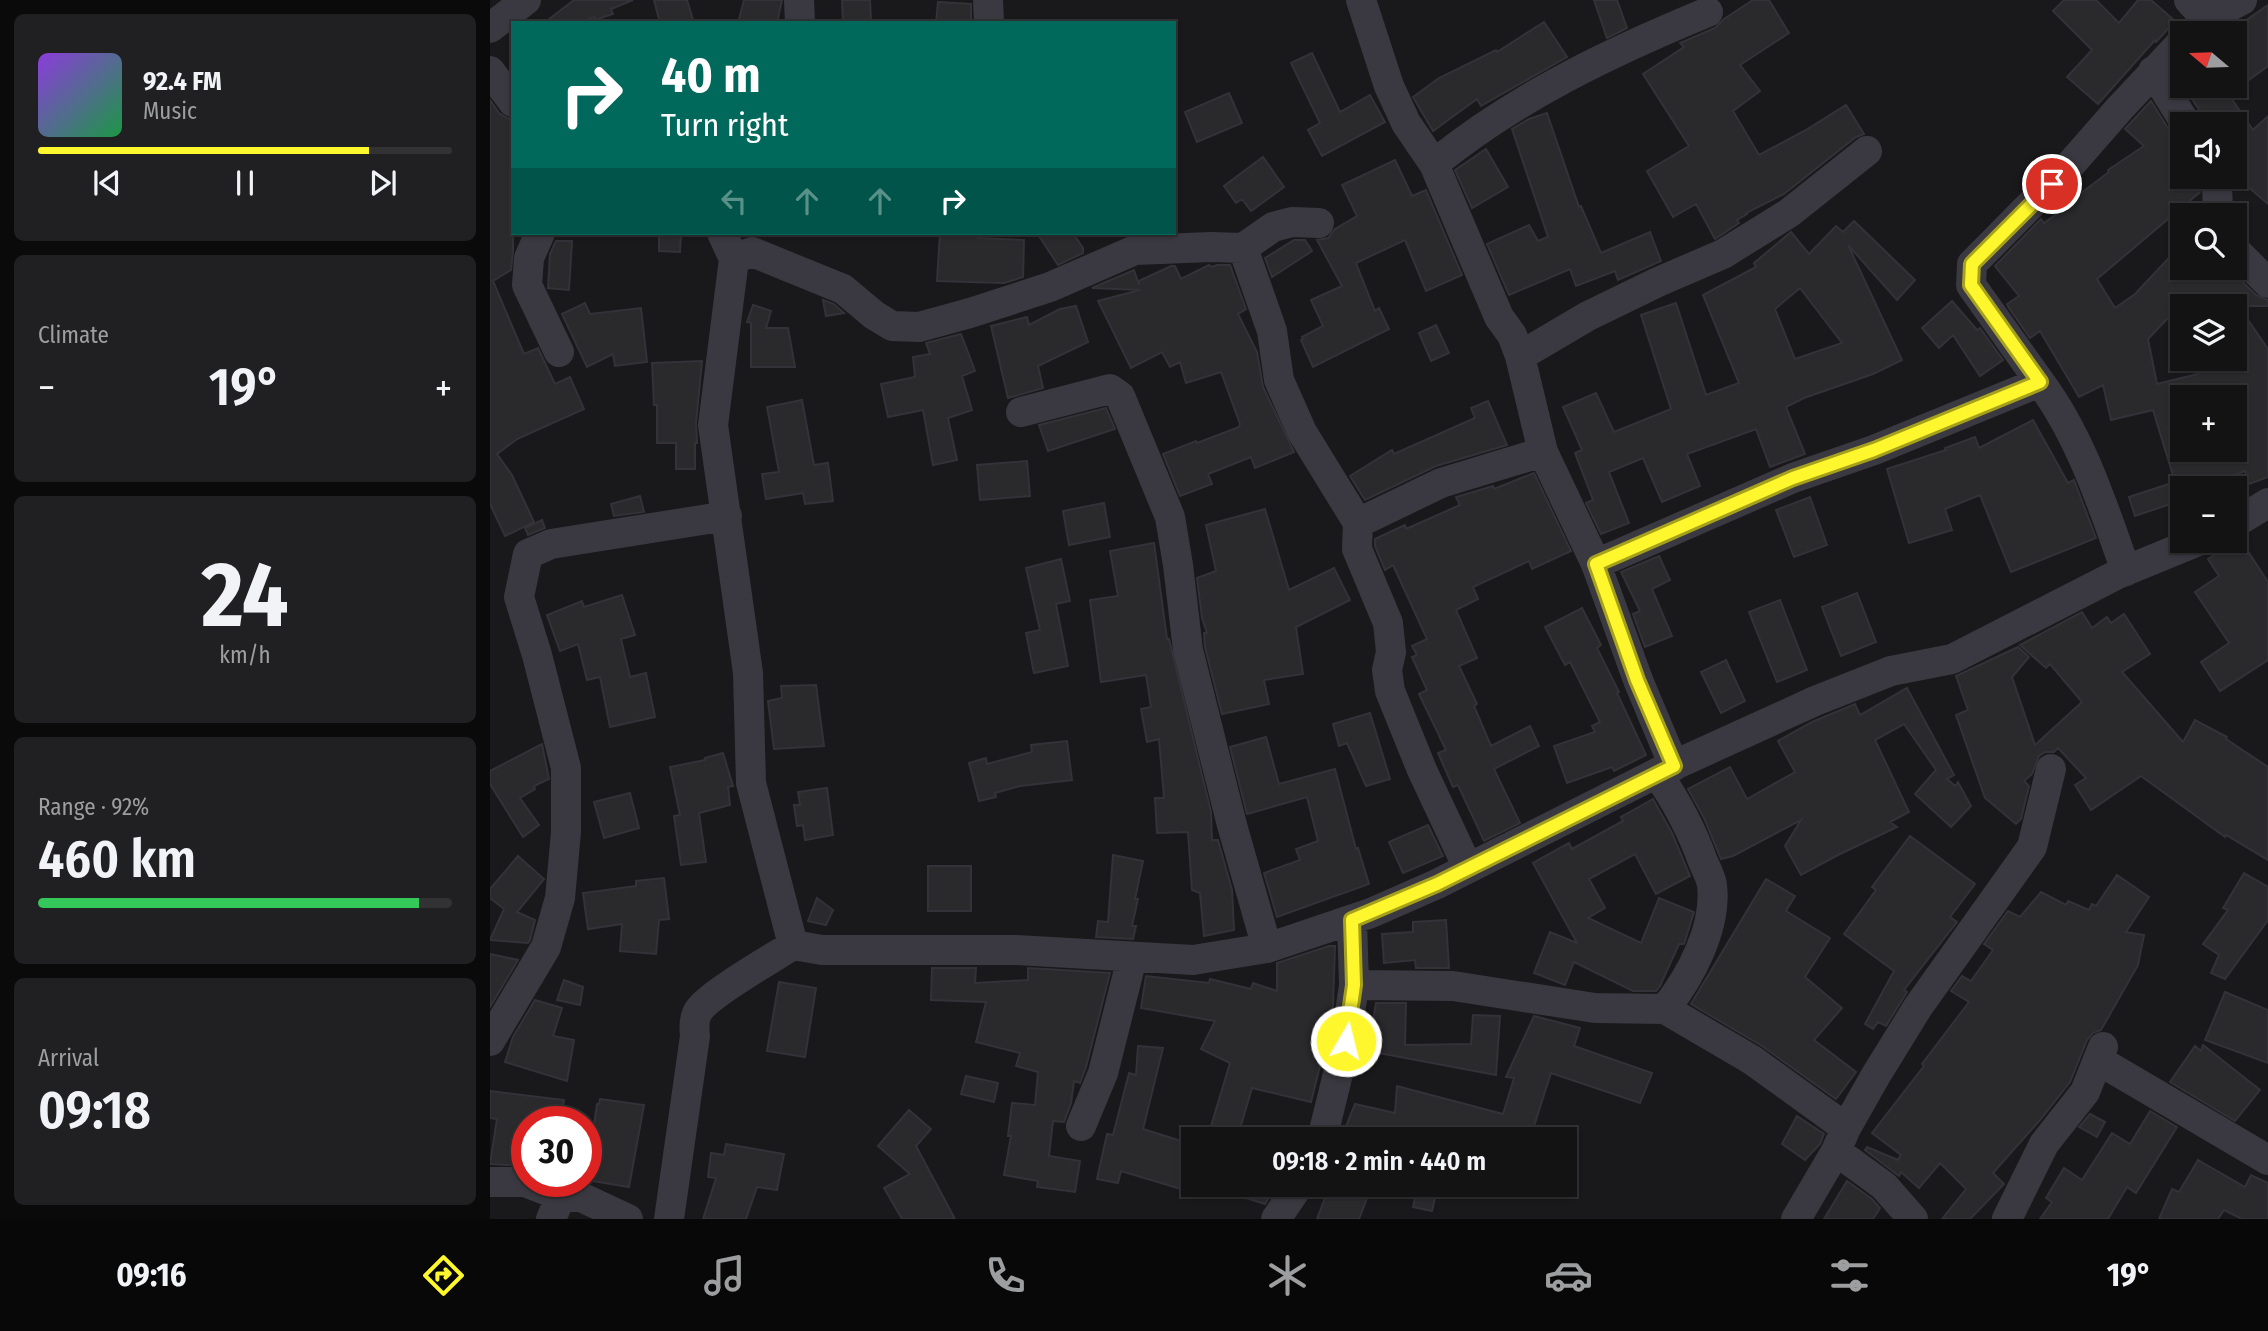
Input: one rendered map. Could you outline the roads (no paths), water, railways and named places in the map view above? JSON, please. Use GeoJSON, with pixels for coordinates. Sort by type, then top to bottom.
{"type":"FeatureCollection","features":[{"type":"Feature","properties":{"kind":"street"},"geometry":{"type":"LineString","coordinates":[[490,28],[526,0]]}},
{"type":"Feature","properties":{"kind":"street"},"geometry":{"type":"LineString","coordinates":[[799,0],[800,21]]}},
{"type":"Feature","properties":{"kind":"street"},"geometry":{"type":"LineString","coordinates":[[988,0],[989,21]]}},
{"type":"Feature","properties":{"kind":"street"},"geometry":{"type":"LineString","coordinates":[[1361,0],[1389,86],[1406,123],[1434,164],[1499,317],[1512,335],[1520,356],[1543,452],[1596,564],[1676,801],[1693,834],[1712,884],[1708,932],[1690,970],[1665,1009]]}},
{"type":"Feature","properties":{"kind":"street"},"geometry":{"type":"LineString","coordinates":[[2195,18],[2242,0]]}},
{"type":"Feature","properties":{"kind":"street"},"geometry":{"type":"LineString","coordinates":[[1434,164],[1512,107],[1645,38],[1709,12]]}},
{"type":"Feature","properties":{"kind":"street"},"geometry":{"type":"LineString","coordinates":[[2126,571],[2094,483],[2053,400],[1971,285],[1972,264],[2071,164],[2170,54]]}},
{"type":"Feature","properties":{"kind":"street"},"geometry":{"type":"LineString","coordinates":[[490,71],[511,99]]}},
{"type":"Feature","properties":{"kind":"street"},"geometry":{"type":"LineString","coordinates":[[2153,72],[2178,112]]}},
{"type":"Feature","properties":{"kind":"street"},"geometry":{"type":"LineString","coordinates":[[1520,356],[1587,316],[1723,254],[1789,213],[1867,151]]}},
{"type":"Feature","properties":{"kind":"street"},"geometry":{"type":"LineString","coordinates":[[793,945],[751,783],[748,673],[713,425],[743,244],[844,289],[874,315],[892,326],[919,327],[1050,287],[1127,241],[1243,248],[1273,227],[1292,222],[1320,223]]}},
{"type":"Feature","properties":{"kind":"street"},"geometry":{"type":"LineString","coordinates":[[539,235],[528,258],[527,285],[559,352]]}},
{"type":"Feature","properties":{"kind":"street"},"geometry":{"type":"LineString","coordinates":[[1243,248],[1272,331],[1279,380],[1302,432],[1358,523],[1357,549],[1388,623],[1391,652],[1387,670],[1390,691],[1422,770],[1468,868]]}},
{"type":"Feature","properties":{"kind":"street"},"geometry":{"type":"LineString","coordinates":[[2247,262],[2268,283]]}},
{"type":"Feature","properties":{"kind":"street"},"geometry":{"type":"LineString","coordinates":[[1596,564],[1793,478],[1874,450],[2040,382]]}},
{"type":"Feature","properties":{"kind":"street"},"geometry":{"type":"LineString","coordinates":[[1021,412],[1110,389],[1121,396],[1170,517],[1188,650],[1232,825],[1267,948]]}},
{"type":"Feature","properties":{"kind":"street"},"geometry":{"type":"LineString","coordinates":[[1358,523],[1441,483],[1543,452]]}},
{"type":"Feature","properties":{"kind":"street"},"geometry":{"type":"LineString","coordinates":[[2247,516],[2268,503]]}},
{"type":"Feature","properties":{"kind":"street"},"geometry":{"type":"LineString","coordinates":[[490,1041],[546,947],[560,898],[566,832],[566,768],[519,597],[528,554],[551,544],[727,516]]}},
{"type":"Feature","properties":{"kind":"street"},"geometry":{"type":"LineString","coordinates":[[670,1219],[695,1036],[694,1027],[699,1011],[712,998],[793,945],[822,950],[1016,950],[1193,960],[1267,948],[1352,920],[1468,868],[1666,770],[1815,701],[1891,671],[1952,659],[2126,571],[2170,553]]}},
{"type":"Feature","properties":{"kind":"street"},"geometry":{"type":"LineString","coordinates":[[1796,1219],[1918,1007],[2032,847],[2051,769]]}},
{"type":"Feature","properties":{"kind":"street"},"geometry":{"type":"LineString","coordinates":[[1325,1127],[1346,1041],[1354,985],[1352,920]]}},
{"type":"Feature","properties":{"kind":"street"},"geometry":{"type":"LineString","coordinates":[[1081,1126],[1103,1073],[1132,958]]}},
{"type":"Feature","properties":{"kind":"street"},"geometry":{"type":"LineString","coordinates":[[1354,985],[1453,986],[1595,1008],[1665,1009],[1752,1060],[1841,1140],[1913,1219]]}},
{"type":"Feature","properties":{"kind":"street"},"geometry":{"type":"LineString","coordinates":[[2007,1219],[2044,1144],[2085,1092],[2100,1053],[2268,1160]]}},
{"type":"Feature","properties":{"kind":"street"},"geometry":{"type":"LineString","coordinates":[[490,1182],[525,1182],[556,1207],[581,1197],[628,1219]]}}]}
